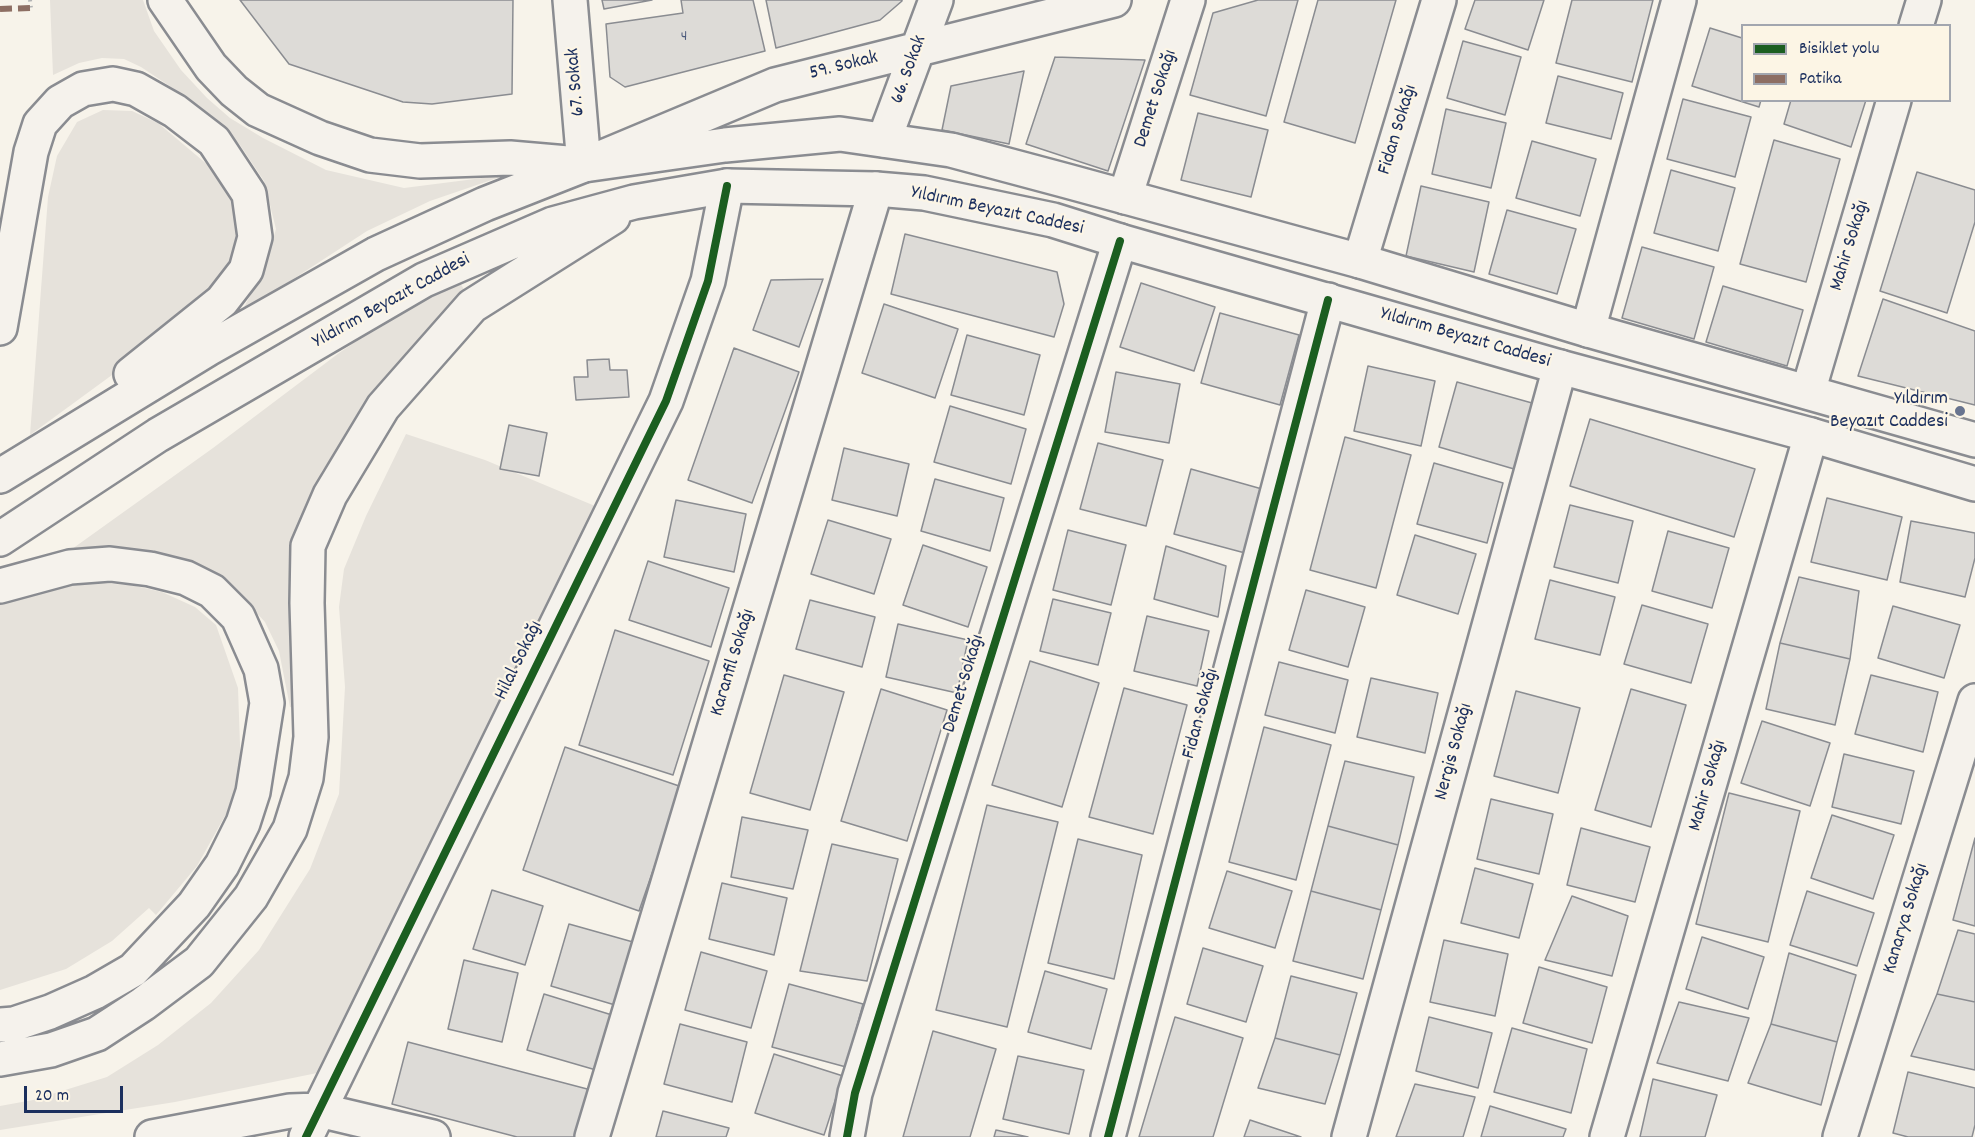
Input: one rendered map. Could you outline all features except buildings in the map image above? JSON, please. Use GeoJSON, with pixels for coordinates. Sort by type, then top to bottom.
{"type":"FeatureCollection","features":[{"type":"Feature","properties":{"kind":"street"},"geometry":{"type":"LineString","coordinates":[[165,0],[211,67],[234,91],[258,110],[320,138],[370,155],[420,161],[510,158],[584,165]]}},
{"type":"Feature","properties":{"kind":"street","name":"67. Sokak"},"geometry":{"type":"LineString","coordinates":[[570,0],[584,165]]}},
{"type":"Feature","properties":{"kind":"street","name":"66. Sokak"},"geometry":{"type":"LineString","coordinates":[[884,140],[936,0]]}},
{"type":"Feature","properties":{"kind":"street","name":"59. Sokak"},"geometry":{"type":"LineString","coordinates":[[584,165],[775,84],[1114,0]]}},
{"type":"Feature","properties":{"kind":"street","name":"Demet Sokağı"},"geometry":{"type":"LineString","coordinates":[[1125,197],[1188,0]]}},
{"type":"Feature","properties":{"kind":"street","name":"Fidan Sokağı"},"geometry":{"type":"LineString","coordinates":[[1360,261],[1439,0]]}},
{"type":"Feature","properties":{"kind":"street"},"geometry":{"type":"LineString","coordinates":[[1588,330],[1679,0]]}},
{"type":"Feature","properties":{"kind":"street"},"geometry":{"type":"LineString","coordinates":[[1917,24],[1924,0]]}},
{"type":"Feature","properties":{"kind":"street"},"geometry":{"type":"LineString","coordinates":[[0,328],[31,152],[40,124],[60,102],[83,89],[113,84],[136,89],[175,111],[214,141],[249,194],[255,237],[246,270],[222,301],[187,331],[80,413],[41,450],[0,476]]}},
{"type":"Feature","properties":{"kind":"street","name":"Mahir Sokağı"},"geometry":{"type":"LineString","coordinates":[[1808,392],[1893,102]]}},
{"type":"Feature","properties":{"kind":"street"},"geometry":{"type":"LineString","coordinates":[[0,476],[208,349],[376,254],[485,204],[584,165],[725,145],[840,134],[951,150],[1360,261],[1588,330],[1975,440]]}},
{"type":"Feature","properties":{"kind":"street","name":"Yıldırım Beyazıt Caddesi"},"geometry":{"type":"LineString","coordinates":[[0,539],[158,435],[424,280],[553,224],[634,202],[727,186],[876,189],[924,193],[1053,220],[1560,367],[1811,435],[1975,484]]}},
{"type":"Feature","properties":{"kind":"street","name":"Hilal Sokağı"},"geometry":{"type":"LineString","coordinates":[[312,1124],[666,401],[708,281],[727,186]]}},
{"type":"Feature","properties":{"kind":"street","name":"Karanfil Sokağı"},"geometry":{"type":"LineString","coordinates":[[592,1137],[876,189]]}},
{"type":"Feature","properties":{"kind":"street"},"geometry":{"type":"LineString","coordinates":[[0,1059],[51,1050],[97,1034],[199,962],[251,897],[290,829],[306,778],[311,737],[307,603],[308,546],[330,495],[383,407],[472,306],[634,202]]}},
{"type":"Feature","properties":{"kind":"street","name":"Demet Sokağı"},"geometry":{"type":"LineString","coordinates":[[847,1137],[859,1082],[1120,241]]}},
{"type":"Feature","properties":{"kind":"street","name":"Fidan Sokağı"},"geometry":{"type":"LineString","coordinates":[[1108,1137],[1328,300]]}},
{"type":"Feature","properties":{"kind":"street","name":"Nergis Sokağı"},"geometry":{"type":"LineString","coordinates":[[1349,1137],[1560,367]]}},
{"type":"Feature","properties":{"kind":"street","name":"Mahir Sokağı"},"geometry":{"type":"LineString","coordinates":[[1607,1137],[1811,435]]}},
{"type":"Feature","properties":{"kind":"street"},"geometry":{"type":"LineString","coordinates":[[0,586],[70,567],[110,564],[150,569],[186,578],[212,591],[238,617],[261,669],[267,703],[253,792],[243,823],[222,865],[194,905],[133,970],[95,992],[50,1012],[14,1024],[0,1024]]}},
{"type":"Feature","properties":{"kind":"street","name":"Kanarya Sokağı"},"geometry":{"type":"LineString","coordinates":[[1840,1137],[1975,702]]}},
{"type":"Feature","properties":{"kind":"street"},"geometry":{"type":"LineString","coordinates":[[152,1137],[290,1112],[312,1124],[433,1137]]}},
{"type":"Feature","properties":{"kind":"path"},"geometry":{"type":"LineString","coordinates":[[30,0],[31,8]]}},
{"type":"Feature","properties":{"kind":"shaded area"},"geometry":{"type":"Polygon","coordinates":[[[50,0],[143,0],[154,31],[181,70],[207,98],[230,118],[263,138],[326,170],[404,188],[506,175],[430,201],[367,231],[241,313],[265,267],[276,229],[264,181],[240,145],[174,89],[141,67],[124,59],[102,58],[79,63],[53,75],[50,0]]]}},
{"type":"Feature","properties":{"kind":"shaded area"},"geometry":{"type":"Polygon","coordinates":[[[103,110],[132,111],[158,123],[215,171],[237,206],[240,242],[228,280],[194,315],[30,435],[48,197],[57,156],[77,122],[103,110]]]}},
{"type":"Feature","properties":{"kind":"shaded area"},"geometry":{"type":"Polygon","coordinates":[[[457,278],[465,291],[349,434],[322,471],[310,500],[301,529],[289,615],[298,709],[290,707],[279,651],[265,622],[227,581],[189,565],[65,554],[213,448],[339,353],[396,314],[457,278]]]}},
{"type":"Feature","properties":{"kind":"shaded area"},"geometry":{"type":"Polygon","coordinates":[[[406,434],[485,460],[595,506],[499,712],[322,1072],[175,1102],[0,1130],[0,1106],[33,1100],[107,1077],[158,1045],[211,1003],[259,950],[310,869],[339,794],[345,687],[339,607],[344,569],[366,516],[406,434]]]}},
{"type":"Feature","properties":{"kind":"shaded area"},"geometry":{"type":"Polygon","coordinates":[[[95,583],[131,585],[162,592],[195,607],[216,625],[238,688],[241,773],[231,805],[197,866],[156,915],[149,908],[112,941],[66,969],[0,990],[0,595],[95,583]]]}},
{"type":"Feature","properties":{"kind":"marked path"},"geometry":{"type":"LineString","coordinates":[[0,9],[31,8]]}},
{"type":"Feature","properties":{"kind":"cycle path"},"geometry":{"type":"LineString","coordinates":[[306,1137],[666,401],[708,281],[727,186]]}},
{"type":"Feature","properties":{"kind":"cycle path"},"geometry":{"type":"LineString","coordinates":[[847,1137],[855,1093],[1120,241]]}},
{"type":"Feature","properties":{"kind":"cycle path"},"geometry":{"type":"LineString","coordinates":[[1108,1137],[1328,300]]}},
{"type":"Feature","properties":{"kind":"place","name":"Yıldırım Beyazıt Caddesi"},"geometry":{"type":"Point","coordinates":[1960,411]}}]}
